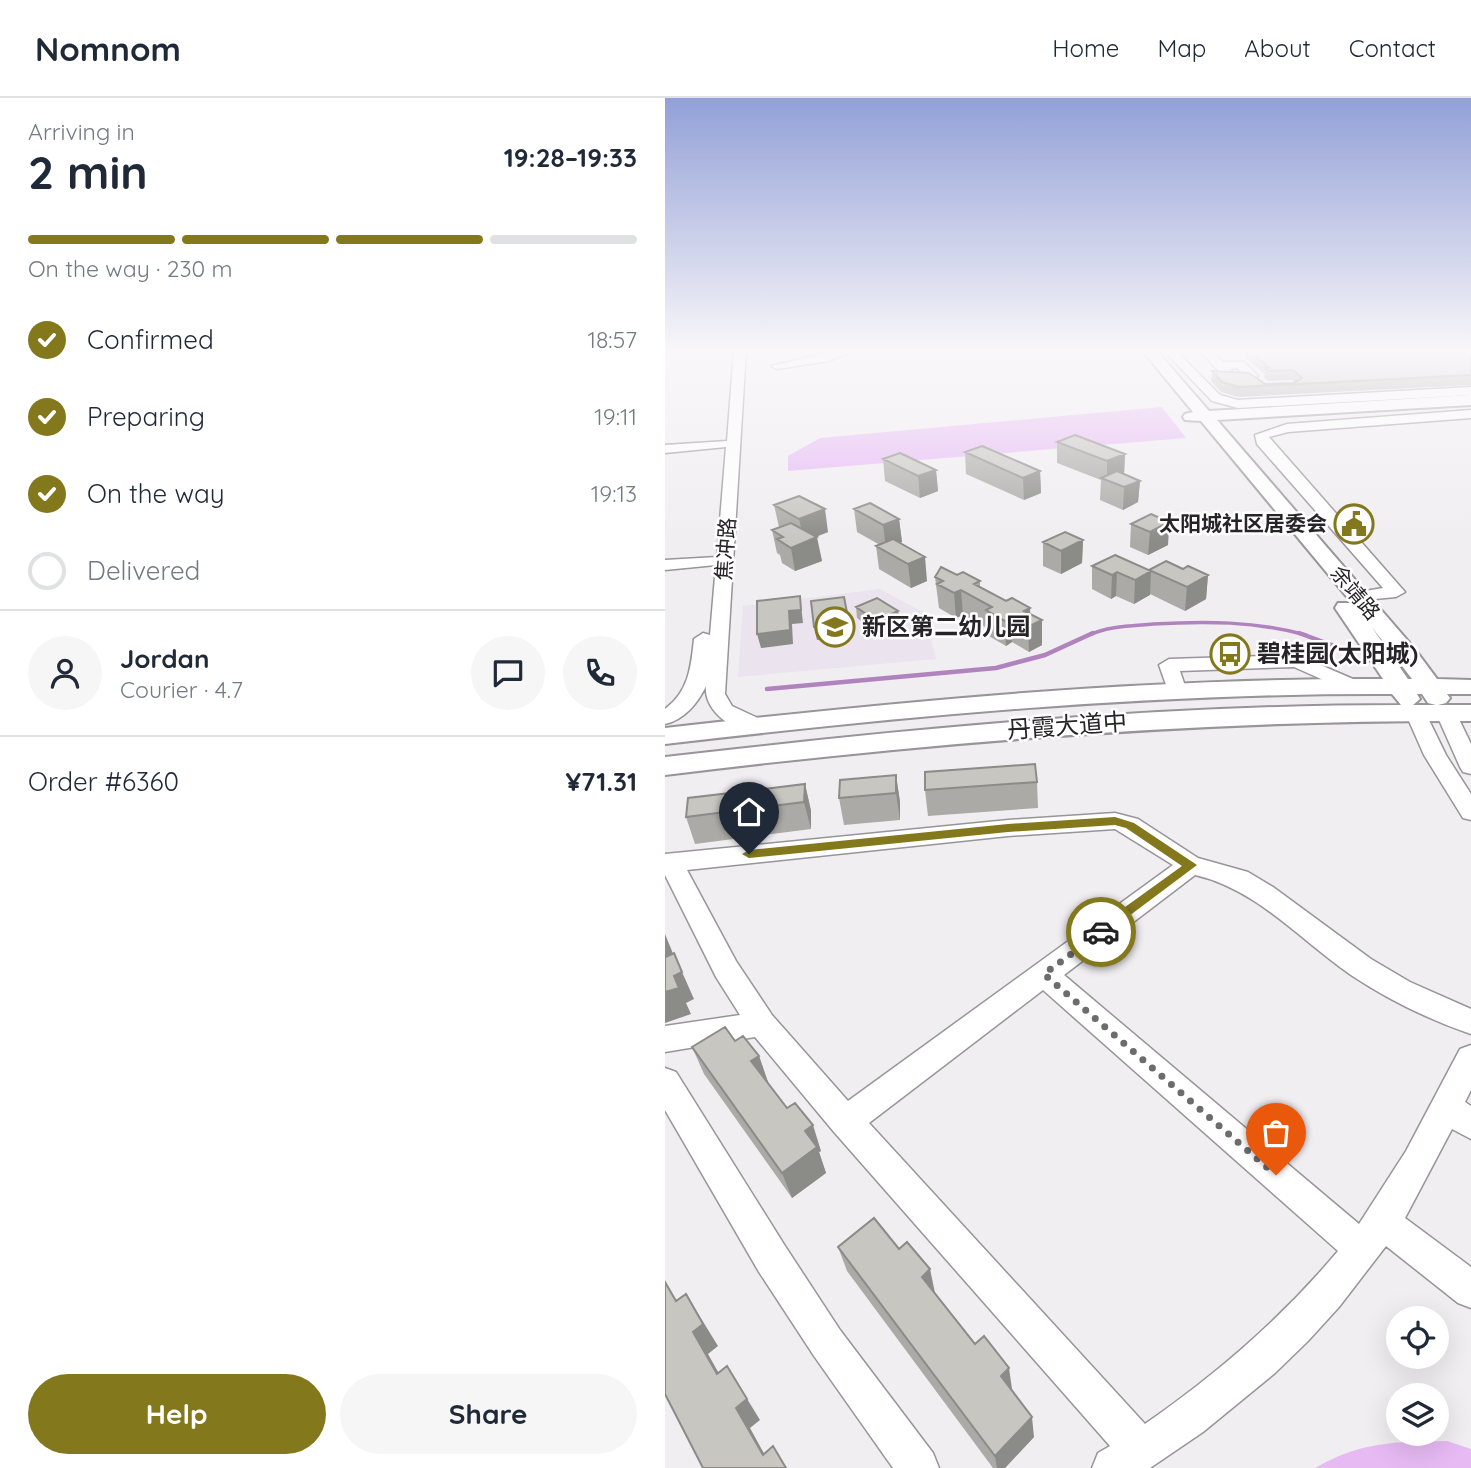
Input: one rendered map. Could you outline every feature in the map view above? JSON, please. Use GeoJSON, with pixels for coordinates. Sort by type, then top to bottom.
{"type":"FeatureCollection","features":[{"type":"Feature","properties":{"kind":"main road","name":"余靖路"},"geometry":{"type":"LineString","coordinates":[[1195,414],[1339,598],[1401,686],[1415,712]]}},
{"type":"Feature","properties":{"kind":"main road"},"geometry":{"type":"LineString","coordinates":[[1201,421],[1250,414]]}},
{"type":"Feature","properties":{"kind":"main road"},"geometry":{"type":"LineString","coordinates":[[1201,421],[1373,414]]}},
{"type":"Feature","properties":{"kind":"main road","name":"余靖路"},"geometry":{"type":"LineString","coordinates":[[1201,421],[1359,597],[1431,687],[1458,713]]}},
{"type":"Feature","properties":{"kind":"main road","name":"丹霞大道中"},"geometry":{"type":"LineString","coordinates":[[665,736],[755,725],[1177,692],[1353,686],[1471,687]]}},
{"type":"Feature","properties":{"kind":"main road","name":"丹霞大道中"},"geometry":{"type":"LineString","coordinates":[[665,766],[928,737],[1055,727],[1270,714],[1458,713]]}},
{"type":"Feature","properties":{"kind":"street","name":"焦冲路"},"geometry":{"type":"LineString","coordinates":[[665,718],[688,701],[700,676],[726,414]]}},
{"type":"Feature","properties":{"kind":"street","name":"焦冲路"},"geometry":{"type":"LineString","coordinates":[[735,414],[715,694],[716,701],[728,713],[755,725]]}},
{"type":"Feature","properties":{"kind":"street"},"geometry":{"type":"LineString","coordinates":[[1359,597],[1396,592],[1262,441],[1262,435],[1279,429],[1418,414]]}},
{"type":"Feature","properties":{"kind":"street"},"geometry":{"type":"LineString","coordinates":[[665,449],[723,444]]}},
{"type":"Feature","properties":{"kind":"street"},"geometry":{"type":"LineString","coordinates":[[665,565],[711,561]]}},
{"type":"Feature","properties":{"kind":"street"},"geometry":{"type":"LineString","coordinates":[[1415,712],[1435,755],[1471,812]]}},
{"type":"Feature","properties":{"kind":"street"},"geometry":{"type":"LineString","coordinates":[[1458,713],[1469,760]]}},
{"type":"Feature","properties":{"kind":"street"},"geometry":{"type":"LineString","coordinates":[[1471,1022],[1400,990],[1361,967],[1264,894],[1239,879],[1191,865],[1130,825],[1115,821],[995,829],[668,862],[726,969],[762,1024],[1128,1459],[1252,1369],[1313,1310],[1372,1235],[1459,1115],[1471,1058]]}},
{"type":"Feature","properties":{"kind":"street"},"geometry":{"type":"LineString","coordinates":[[845,1122],[1191,865]]}},
{"type":"Feature","properties":{"kind":"street"},"geometry":{"type":"LineString","coordinates":[[1044,974],[1372,1235],[1471,1290]]}},
{"type":"Feature","properties":{"kind":"street"},"geometry":{"type":"LineString","coordinates":[[665,1039],[762,1024]]}},
{"type":"Feature","properties":{"kind":"street"},"geometry":{"type":"LineString","coordinates":[[665,1082],[772,1259],[827,1343],[918,1468]]}},
{"type":"Feature","properties":{"kind":"shaded area"},"geometry":{"type":"Polygon","coordinates":[[[1086,414],[1167,414],[1186,438],[788,471],[788,456],[820,438],[1086,414]]]}},
{"type":"Feature","properties":{"kind":"shaded area","name":"新区第二幼儿园"},"geometry":{"type":"Polygon","coordinates":[[[880,589],[925,613],[936,659],[738,677],[743,606],[880,589]]]}},
{"type":"Feature","properties":{"kind":"shaded area"},"geometry":{"type":"Polygon","coordinates":[[[1449,1442],[1471,1449],[1471,1468],[1315,1468],[1348,1453],[1379,1445],[1449,1446],[1449,1442]]]}},
{"type":"Feature","properties":{"kind":"building"},"geometry":{"type":"Polygon","coordinates":[[[1075,435],[1125,454],[1107,461],[1057,442],[1075,435]]]}},
{"type":"Feature","properties":{"kind":"building"},"geometry":{"type":"Polygon","coordinates":[[[982,446],[1040,471],[1023,478],[965,452],[982,446]]]}},
{"type":"Feature","properties":{"kind":"building"},"geometry":{"type":"Polygon","coordinates":[[[900,453],[936,470],[918,476],[883,459],[900,453]]]}},
{"type":"Feature","properties":{"kind":"building"},"geometry":{"type":"Polygon","coordinates":[[[1117,471],[1140,481],[1124,487],[1101,478],[1117,471]]]}},
{"type":"Feature","properties":{"kind":"building"},"geometry":{"type":"Polygon","coordinates":[[[799,496],[825,509],[799,519],[774,505],[799,496]]]}},
{"type":"Feature","properties":{"kind":"building"},"geometry":{"type":"Polygon","coordinates":[[[870,503],[899,519],[883,525],[854,509],[870,503]]]}},
{"type":"Feature","properties":{"kind":"building"},"geometry":{"type":"Polygon","coordinates":[[[1151,514],[1169,522],[1150,532],[1131,524],[1151,514]]]}},
{"type":"Feature","properties":{"kind":"building"},"geometry":{"type":"Polygon","coordinates":[[[791,523],[817,537],[791,548],[777,539],[783,537],[772,530],[791,523]]]}},
{"type":"Feature","properties":{"kind":"building"},"geometry":{"type":"Polygon","coordinates":[[[1065,532],[1083,540],[1061,551],[1043,542],[1065,532]]]}},
{"type":"Feature","properties":{"kind":"building"},"geometry":{"type":"Polygon","coordinates":[[[893,539],[925,557],[908,564],[876,546],[893,539]]]}},
{"type":"Feature","properties":{"kind":"building"},"geometry":{"type":"Polygon","coordinates":[[[1115,555],[1151,571],[1135,580],[1117,572],[1112,575],[1092,566],[1115,555]]]}},
{"type":"Feature","properties":{"kind":"building"},"geometry":{"type":"Polygon","coordinates":[[[1166,561],[1183,569],[1188,566],[1208,575],[1187,587],[1149,570],[1166,561]]]}},
{"type":"Feature","properties":{"kind":"building"},"geometry":{"type":"Polygon","coordinates":[[[941,567],[957,575],[963,572],[980,581],[974,584],[1006,601],[1012,598],[1030,608],[1024,611],[1042,620],[1028,627],[1011,618],[1005,621],[986,610],[992,607],[961,590],[954,593],[937,584],[943,581],[935,577],[941,567]]]}},
{"type":"Feature","properties":{"kind":"building"},"geometry":{"type":"Polygon","coordinates":[[[800,596],[801,610],[789,611],[790,630],[757,634],[757,601],[800,596]]]}},
{"type":"Feature","properties":{"kind":"building"},"geometry":{"type":"Polygon","coordinates":[[[844,597],[849,623],[814,627],[811,601],[844,597]]]}},
{"type":"Feature","properties":{"kind":"building"},"geometry":{"type":"Polygon","coordinates":[[[877,598],[898,611],[877,621],[856,607],[877,598]]]}},
{"type":"Feature","properties":{"kind":"building"},"geometry":{"type":"Polygon","coordinates":[[[1035,764],[1037,782],[925,790],[925,772],[1035,764]]]}},
{"type":"Feature","properties":{"kind":"building"},"geometry":{"type":"Polygon","coordinates":[[[896,775],[896,793],[839,798],[840,780],[896,775]]]}},
{"type":"Feature","properties":{"kind":"building"},"geometry":{"type":"Polygon","coordinates":[[[805,784],[804,802],[686,817],[688,798],[805,784]]]}},
{"type":"Feature","properties":{"kind":"building"},"geometry":{"type":"Polygon","coordinates":[[[674,953],[682,972],[674,976],[679,988],[665,992],[665,955],[666,957],[674,953]]]}},
{"type":"Feature","properties":{"kind":"building"},"geometry":{"type":"Polygon","coordinates":[[[725,1027],[735,1041],[743,1036],[759,1056],[751,1061],[787,1108],[795,1103],[813,1125],[805,1131],[817,1147],[782,1173],[692,1047],[725,1027]]]}},
{"type":"Feature","properties":{"kind":"building"},"geometry":{"type":"Polygon","coordinates":[[[874,1218],[899,1249],[907,1242],[930,1269],[922,1277],[975,1344],[984,1336],[1009,1368],[1001,1376],[1032,1417],[995,1456],[838,1247],[874,1218]]]}},
{"type":"Feature","properties":{"kind":"building"},"geometry":{"type":"Polygon","coordinates":[[[665,1282],[676,1301],[686,1294],[703,1324],[693,1332],[717,1374],[727,1366],[747,1399],[736,1408],[763,1455],[773,1446],[786,1468],[703,1468],[665,1394],[665,1282]]]}},
{"type":"Feature","properties":{"kind":"waterway"},"geometry":{"type":"LineString","coordinates":[[1089,635],[1129,626],[1211,622],[1268,627],[1300,634]]}},
{"type":"Feature","properties":{"kind":"waterway"},"geometry":{"type":"LineString","coordinates":[[767,689],[996,668],[1045,655],[1093,633]]}},
{"type":"Feature","properties":{"kind":"waterway"},"geometry":{"type":"LineString","coordinates":[[1300,634],[1306,635]]}},
{"type":"Feature","properties":{"kind":"waterway"},"geometry":{"type":"LineString","coordinates":[[1300,634],[1337,647]]}},
{"type":"Feature","properties":{"kind":"way so far"},"geometry":{"type":"LineString","coordinates":[[1101,932],[1044,974],[1276,1175]]}},
{"type":"Feature","properties":{"kind":"place","name":"太阳城社区居委会"},"geometry":{"type":"Point","coordinates":[1354,524]}},
{"type":"Feature","properties":{"kind":"place","name":"新区第二幼儿园"},"geometry":{"type":"Point","coordinates":[835,627]}},
{"type":"Feature","properties":{"kind":"place","name":"碧桂园(太阳城)"},"geometry":{"type":"Point","coordinates":[1230,654]}},
{"type":"Feature","properties":{"kind":"route"},"geometry":{"type":"LineString","coordinates":[[749,854],[1008,828],[1115,821],[1130,825],[1191,865],[1101,932]]}}]}
